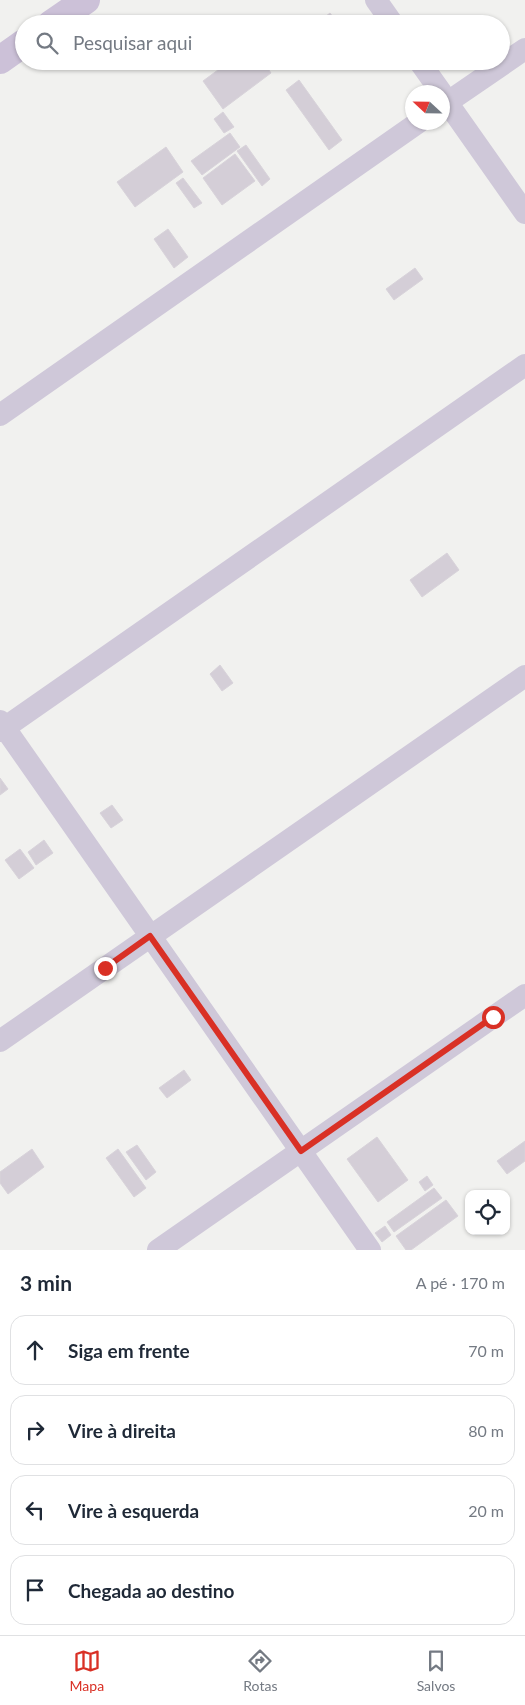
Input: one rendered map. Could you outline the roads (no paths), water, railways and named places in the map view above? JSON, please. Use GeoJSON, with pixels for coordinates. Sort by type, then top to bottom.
{"type":"FeatureCollection","features":[{"type":"Feature","properties":{"kind":"street"},"geometry":{"type":"LineString","coordinates":[[65,15],[86,0]]}},
{"type":"Feature","properties":{"kind":"street"},"geometry":{"type":"LineString","coordinates":[[376,0],[387,15]]}},
{"type":"Feature","properties":{"kind":"street"},"geometry":{"type":"LineString","coordinates":[[0,60],[15,49]]}},
{"type":"Feature","properties":{"kind":"street"},"geometry":{"type":"LineString","coordinates":[[510,58],[525,49]]}},
{"type":"Feature","properties":{"kind":"street"},"geometry":{"type":"LineString","coordinates":[[425,70],[434,85]]}},
{"type":"Feature","properties":{"kind":"street"},"geometry":{"type":"LineString","coordinates":[[450,95],[491,70]]}},
{"type":"Feature","properties":{"kind":"street"},"geometry":{"type":"LineString","coordinates":[[450,109],[525,213]]}},
{"type":"Feature","properties":{"kind":"street"},"geometry":{"type":"LineString","coordinates":[[0,415],[408,130]]}},
{"type":"Feature","properties":{"kind":"street"},"geometry":{"type":"LineString","coordinates":[[370,1250],[2,727],[525,365]]}},
{"type":"Feature","properties":{"kind":"street"},"geometry":{"type":"LineString","coordinates":[[0,1041],[525,676]]}},
{"type":"Feature","properties":{"kind":"street"},"geometry":{"type":"LineString","coordinates":[[158,1250],[525,995]]}}]}
